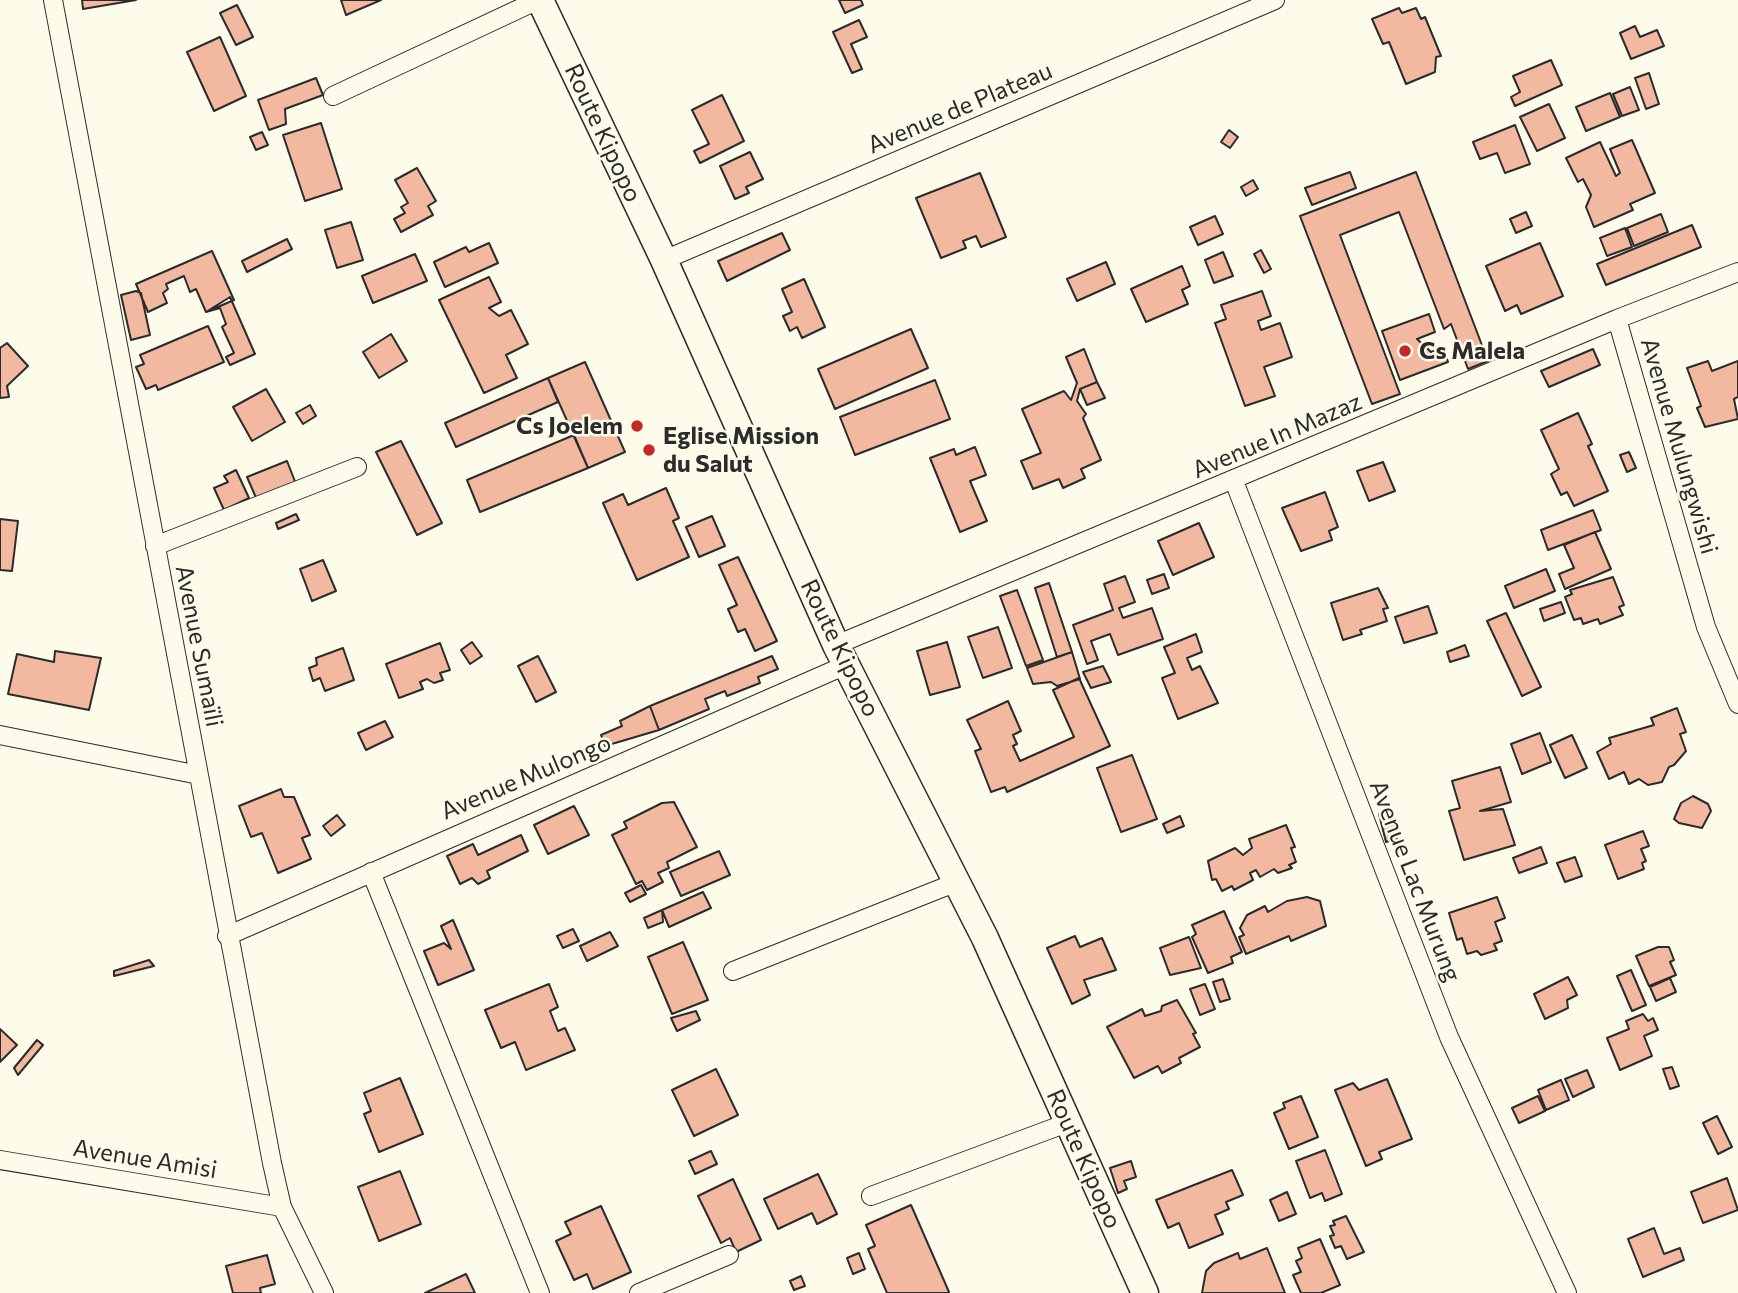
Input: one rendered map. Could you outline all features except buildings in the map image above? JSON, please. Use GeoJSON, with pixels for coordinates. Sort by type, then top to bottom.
{"type":"FeatureCollection","features":[{"type":"Feature","properties":{"kind":"main road","name":"Route Kipopo"},"geometry":{"type":"LineString","coordinates":[[539,0],[664,260],[841,655],[985,938],[1145,1293]]}},
{"type":"Feature","properties":{"kind":"street","name":"Avenue Sumaïli"},"geometry":{"type":"LineString","coordinates":[[53,0],[227,936],[282,1207],[324,1293]]}},
{"type":"Feature","properties":{"kind":"street"},"geometry":{"type":"LineString","coordinates":[[333,96],[539,0]]}},
{"type":"Feature","properties":{"kind":"street","name":"Avenue de Plateau"},"geometry":{"type":"LineString","coordinates":[[664,260],[1275,0]]}},
{"type":"Feature","properties":{"kind":"street","name":"Avenue In Mazaz"},"geometry":{"type":"LineString","coordinates":[[841,655],[1234,481],[1617,319],[1738,272]]}},
{"type":"Feature","properties":{"kind":"street","name":"Avenue Mulungwishi"},"geometry":{"type":"LineString","coordinates":[[1617,319],[1706,627],[1738,704]]}},
{"type":"Feature","properties":{"kind":"street"},"geometry":{"type":"LineString","coordinates":[[155,546],[357,467]]}},
{"type":"Feature","properties":{"kind":"street","name":"Avenue Lac Murung"},"geometry":{"type":"LineString","coordinates":[[1234,481],[1449,1037],[1567,1293]]}},
{"type":"Feature","properties":{"kind":"street","name":"Avenue Mulongo"},"geometry":{"type":"LineString","coordinates":[[227,936],[841,655]]}},
{"type":"Feature","properties":{"kind":"street"},"geometry":{"type":"LineString","coordinates":[[0,735],[199,775]]}},
{"type":"Feature","properties":{"kind":"street"},"geometry":{"type":"LineString","coordinates":[[370,872],[540,1293]]}},
{"type":"Feature","properties":{"kind":"street"},"geometry":{"type":"LineString","coordinates":[[733,971],[957,882]]}},
{"type":"Feature","properties":{"kind":"street"},"geometry":{"type":"LineString","coordinates":[[871,1196],[1067,1124]]}},
{"type":"Feature","properties":{"kind":"street","name":"Avenue Amisi"},"geometry":{"type":"LineString","coordinates":[[0,1160],[282,1207]]}},
{"type":"Feature","properties":{"kind":"street"},"geometry":{"type":"LineString","coordinates":[[639,1293],[729,1255]]}},
{"type":"Feature","properties":{"kind":"place","name":"Cs Malela"},"geometry":{"type":"Point","coordinates":[1405,351]}},
{"type":"Feature","properties":{"kind":"place","name":"Cs Joelem"},"geometry":{"type":"Point","coordinates":[637,426]}},
{"type":"Feature","properties":{"kind":"place","name":"Eglise Mission du Salut"},"geometry":{"type":"Point","coordinates":[649,450]}}]}
